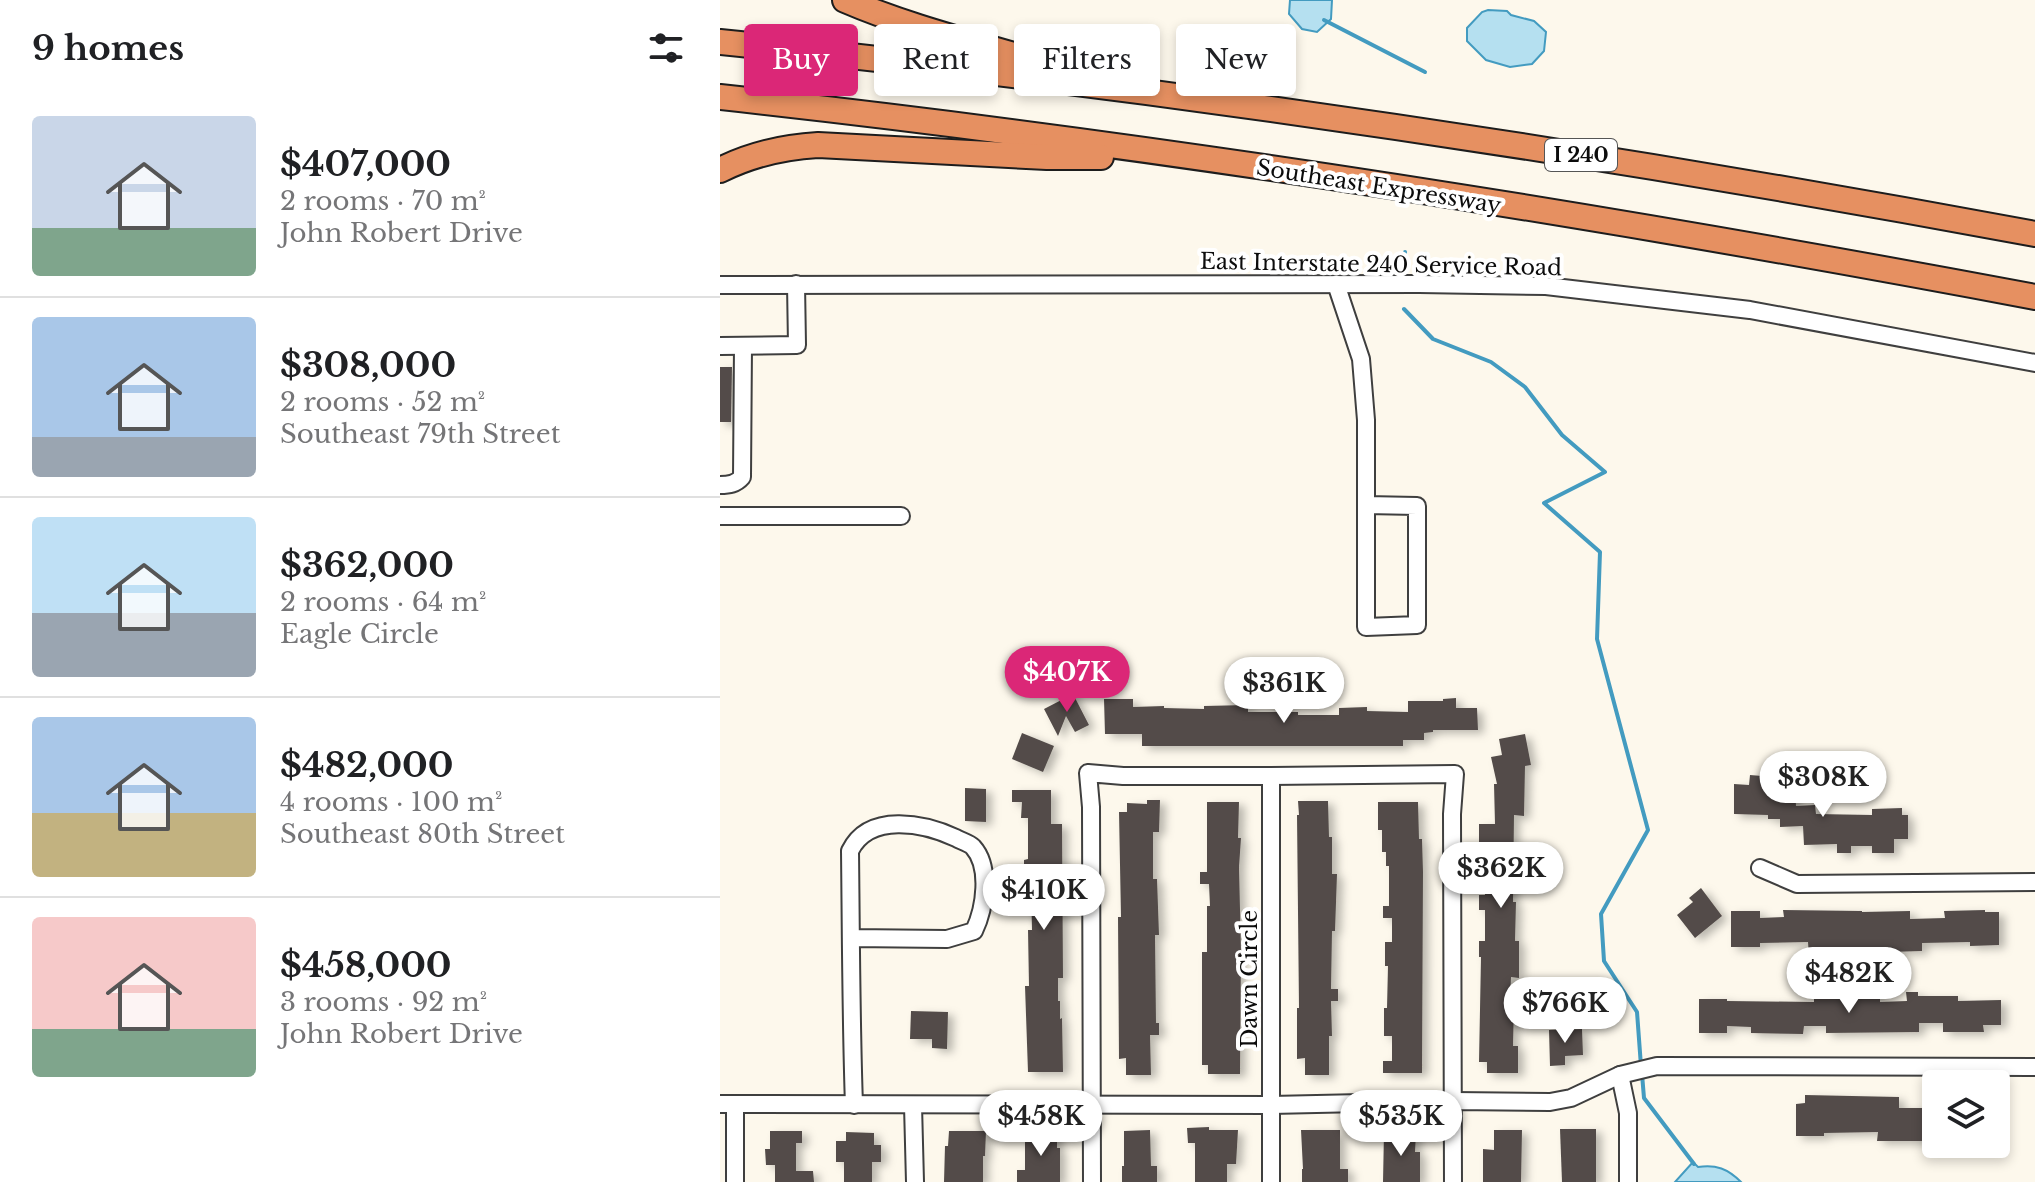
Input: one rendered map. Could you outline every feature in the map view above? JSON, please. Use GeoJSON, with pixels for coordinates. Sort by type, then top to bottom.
{"type":"FeatureCollection","features":[{"type":"Feature","properties":{"kind":"highway"},"geometry":{"type":"LineString","coordinates":[[845,0],[912,25],[1014,54]]}},
{"type":"Feature","properties":{"kind":"highway","name":"I 240"},"geometry":{"type":"LineString","coordinates":[[720,42],[1014,75]]}},
{"type":"Feature","properties":{"kind":"highway","name":"I 240"},"geometry":{"type":"LineString","coordinates":[[1160,94],[1702,174],[2035,234]]}},
{"type":"Feature","properties":{"kind":"highway","name":"Southeast Expressway"},"geometry":{"type":"LineString","coordinates":[[720,97],[1016,133],[1582,217],[2035,297]]}},
{"type":"Feature","properties":{"kind":"highway"},"geometry":{"type":"LineString","coordinates":[[720,170],[765,152],[818,145],[1047,157],[1192,158]]}},
{"type":"Feature","properties":{"kind":"street"},"geometry":{"type":"LineString","coordinates":[[720,346],[797,345],[796,284]]}},
{"type":"Feature","properties":{"kind":"street"},"geometry":{"type":"LineString","coordinates":[[1336,284],[1361,359],[1366,420],[1366,505],[1366,627],[1417,625],[1417,506],[1366,505]]}},
{"type":"Feature","properties":{"kind":"street","name":"East Interstate 240 Service Road"},"geometry":{"type":"LineString","coordinates":[[720,285],[1546,286],[1750,310],[2035,363]]}},
{"type":"Feature","properties":{"kind":"street"},"geometry":{"type":"LineString","coordinates":[[720,485],[738,482],[742,477],[743,346]]}},
{"type":"Feature","properties":{"kind":"street"},"geometry":{"type":"LineString","coordinates":[[720,516],[901,516]]}},
{"type":"Feature","properties":{"kind":"street"},"geometry":{"type":"LineString","coordinates":[[1092,1182],[1091,807],[1088,773],[1123,776],[1455,774],[1452,814],[1453,1182]]}},
{"type":"Feature","properties":{"kind":"street","name":"Dawn Circle"},"geometry":{"type":"LineString","coordinates":[[1271,776],[1271,1182]]}},
{"type":"Feature","properties":{"kind":"street"},"geometry":{"type":"LineString","coordinates":[[851,938],[947,939],[974,931],[980,919],[984,869],[972,846],[914,824],[877,827],[855,842],[850,851],[851,938],[854,1105]]}},
{"type":"Feature","properties":{"kind":"street"},"geometry":{"type":"LineString","coordinates":[[1760,868],[1797,884],[2035,882]]}},
{"type":"Feature","properties":{"kind":"street"},"geometry":{"type":"LineString","coordinates":[[735,1182],[728,1104],[1550,1102],[1585,1093],[1626,1073],[1657,1066],[2035,1067]]}},
{"type":"Feature","properties":{"kind":"street"},"geometry":{"type":"LineString","coordinates":[[1626,1073],[1628,1182]]}},
{"type":"Feature","properties":{"kind":"street"},"geometry":{"type":"LineString","coordinates":[[913,1105],[915,1182]]}},
{"type":"Feature","properties":{"kind":"water"},"geometry":{"type":"Polygon","coordinates":[[[1290,0],[1332,0],[1331,19],[1317,32],[1302,29],[1289,14],[1290,0]]]}},
{"type":"Feature","properties":{"kind":"water"},"geometry":{"type":"Polygon","coordinates":[[[1488,10],[1507,11],[1534,21],[1546,32],[1544,51],[1532,64],[1510,67],[1486,60],[1467,41],[1467,28],[1488,10]]]}},
{"type":"Feature","properties":{"kind":"water"},"geometry":{"type":"Polygon","coordinates":[[[1693,1162],[1698,1167],[1721,1168],[1741,1182],[1675,1182],[1693,1162]]]}},
{"type":"Feature","properties":{"kind":"building"},"geometry":{"type":"Polygon","coordinates":[[[720,367],[732,367],[731,422],[720,422],[720,367]]]}},
{"type":"Feature","properties":{"kind":"building"},"geometry":{"type":"Polygon","coordinates":[[[1073,694],[1089,725],[1075,732],[1066,716],[1058,736],[1044,709],[1073,694]]]}},
{"type":"Feature","properties":{"kind":"building"},"geometry":{"type":"Polygon","coordinates":[[[1456,698],[1456,708],[1477,708],[1478,730],[1433,730],[1424,733],[1424,740],[1403,740],[1403,746],[1142,746],[1142,734],[1105,734],[1104,699],[1133,699],[1133,707],[1204,709],[1204,706],[1248,705],[1248,712],[1339,715],[1339,708],[1367,707],[1367,711],[1408,712],[1408,701],[1456,698]]]}},
{"type":"Feature","properties":{"kind":"building"},"geometry":{"type":"Polygon","coordinates":[[[1022,733],[1054,746],[1043,772],[1012,759],[1022,733]]]}},
{"type":"Feature","properties":{"kind":"building"},"geometry":{"type":"Polygon","coordinates":[[[1525,734],[1531,765],[1525,766],[1524,816],[1514,815],[1513,902],[1516,902],[1515,941],[1519,941],[1519,978],[1511,977],[1510,1003],[1514,1003],[1513,1046],[1518,1046],[1518,1073],[1487,1073],[1487,1062],[1479,1062],[1479,941],[1485,941],[1485,910],[1479,910],[1479,895],[1485,895],[1484,873],[1479,873],[1479,824],[1495,824],[1494,784],[1497,784],[1491,757],[1502,755],[1499,739],[1525,734]]]}},
{"type":"Feature","properties":{"kind":"building"},"geometry":{"type":"Polygon","coordinates":[[[1750,775],[1762,776],[1762,789],[1795,788],[1796,806],[1815,805],[1816,814],[1872,815],[1872,809],[1902,808],[1902,815],[1908,815],[1908,839],[1894,839],[1894,853],[1872,853],[1872,846],[1851,846],[1851,853],[1837,853],[1837,844],[1804,845],[1803,826],[1780,827],[1780,819],[1768,819],[1768,815],[1734,814],[1734,784],[1749,785],[1750,775]]]}},
{"type":"Feature","properties":{"kind":"building"},"geometry":{"type":"Polygon","coordinates":[[[965,788],[986,789],[986,822],[965,821],[965,788]]]}},
{"type":"Feature","properties":{"kind":"building"},"geometry":{"type":"Polygon","coordinates":[[[1012,790],[1051,790],[1051,824],[1062,824],[1063,978],[1058,978],[1058,1001],[1062,1018],[1063,1072],[1028,1072],[1025,986],[1029,986],[1028,930],[1032,930],[1031,887],[1024,887],[1024,860],[1028,859],[1028,818],[1021,818],[1022,802],[1012,802],[1012,790]]]}},
{"type":"Feature","properties":{"kind":"building"},"geometry":{"type":"Polygon","coordinates":[[[1147,800],[1160,800],[1159,832],[1153,832],[1153,879],[1157,879],[1159,935],[1155,935],[1156,1023],[1159,1023],[1159,1035],[1150,1035],[1151,1075],[1126,1075],[1126,1058],[1119,1059],[1119,812],[1127,812],[1127,803],[1147,804],[1147,800]]]}},
{"type":"Feature","properties":{"kind":"building"},"geometry":{"type":"Polygon","coordinates":[[[1298,801],[1328,801],[1332,874],[1337,874],[1331,989],[1338,989],[1338,1001],[1331,1001],[1329,1075],[1305,1075],[1305,1058],[1297,1059],[1298,801]]]}},
{"type":"Feature","properties":{"kind":"building"},"geometry":{"type":"Polygon","coordinates":[[[1207,802],[1239,802],[1240,1074],[1208,1074],[1208,1065],[1202,1065],[1202,952],[1207,952],[1207,906],[1210,906],[1209,884],[1200,884],[1200,872],[1207,872],[1207,802]]]}},
{"type":"Feature","properties":{"kind":"building"},"geometry":{"type":"Polygon","coordinates":[[[1378,802],[1418,802],[1423,872],[1422,1073],[1383,1073],[1383,1061],[1392,1061],[1392,1036],[1384,1036],[1384,1008],[1387,1008],[1388,966],[1385,966],[1385,942],[1392,942],[1392,918],[1383,918],[1383,906],[1389,906],[1389,866],[1386,866],[1386,852],[1382,852],[1382,830],[1378,830],[1378,802]]]}},
{"type":"Feature","properties":{"kind":"building"},"geometry":{"type":"Polygon","coordinates":[[[1701,888],[1722,916],[1695,938],[1677,915],[1693,902],[1689,898],[1701,888]]]}},
{"type":"Feature","properties":{"kind":"building"},"geometry":{"type":"Polygon","coordinates":[[[1783,910],[1910,911],[1910,919],[1945,918],[1944,911],[1999,912],[1999,945],[1922,943],[1922,951],[1888,952],[1888,947],[1842,947],[1835,950],[1835,957],[1809,957],[1808,942],[1731,947],[1731,911],[1760,911],[1760,918],[1784,917],[1783,910]]]}},
{"type":"Feature","properties":{"kind":"building"},"geometry":{"type":"Polygon","coordinates":[[[1906,992],[1918,992],[1918,996],[1958,996],[1958,1001],[2001,1000],[2001,1025],[1983,1025],[1984,1032],[1943,1032],[1943,1023],[1919,1023],[1919,1032],[1826,1033],[1826,1026],[1804,1026],[1803,1034],[1751,1033],[1751,1027],[1727,1026],[1727,1033],[1699,1033],[1699,999],[1814,1002],[1814,994],[1842,994],[1880,996],[1880,1002],[1907,1001],[1906,992]]]}},
{"type":"Feature","properties":{"kind":"building"},"geometry":{"type":"Polygon","coordinates":[[[911,1011],[948,1012],[947,1049],[932,1048],[932,1039],[910,1039],[911,1011]]]}},
{"type":"Feature","properties":{"kind":"building"},"geometry":{"type":"Polygon","coordinates":[[[1582,1029],[1583,1055],[1565,1056],[1565,1065],[1550,1066],[1549,1030],[1582,1029]]]}},
{"type":"Feature","properties":{"kind":"building"},"geometry":{"type":"Polygon","coordinates":[[[1805,1095],[1899,1097],[1899,1108],[1922,1108],[1922,1141],[1877,1141],[1878,1132],[1796,1136],[1796,1104],[1805,1103],[1805,1095]]]}},
{"type":"Feature","properties":{"kind":"building"},"geometry":{"type":"Polygon","coordinates":[[[1209,1127],[1209,1130],[1238,1130],[1236,1164],[1227,1164],[1227,1182],[1195,1182],[1195,1143],[1188,1143],[1187,1128],[1209,1127]]]}},
{"type":"Feature","properties":{"kind":"building"},"geometry":{"type":"Polygon","coordinates":[[[1560,1129],[1596,1129],[1596,1182],[1562,1182],[1560,1129]]]}},
{"type":"Feature","properties":{"kind":"building"},"geometry":{"type":"Polygon","coordinates":[[[1025,1130],[1057,1130],[1060,1182],[1017,1182],[1017,1170],[1025,1170],[1025,1130]]]}},
{"type":"Feature","properties":{"kind":"building"},"geometry":{"type":"Polygon","coordinates":[[[1150,1130],[1151,1166],[1157,1166],[1157,1182],[1122,1182],[1124,1131],[1150,1130]]]}},
{"type":"Feature","properties":{"kind":"building"},"geometry":{"type":"Polygon","coordinates":[[[1301,1130],[1340,1130],[1340,1169],[1348,1169],[1348,1182],[1302,1182],[1301,1130]]]}},
{"type":"Feature","properties":{"kind":"building"},"geometry":{"type":"Polygon","coordinates":[[[1494,1130],[1522,1130],[1521,1182],[1483,1182],[1483,1149],[1494,1150],[1494,1130]]]}},
{"type":"Feature","properties":{"kind":"building"},"geometry":{"type":"Polygon","coordinates":[[[770,1131],[802,1131],[802,1143],[796,1143],[796,1171],[813,1171],[814,1182],[775,1182],[775,1165],[766,1165],[765,1149],[770,1149],[770,1131]]]}},
{"type":"Feature","properties":{"kind":"building"},"geometry":{"type":"Polygon","coordinates":[[[949,1131],[986,1131],[983,1182],[944,1182],[945,1146],[948,1146],[949,1131]]]}},
{"type":"Feature","properties":{"kind":"building"},"geometry":{"type":"Polygon","coordinates":[[[846,1132],[874,1133],[874,1145],[881,1145],[881,1162],[872,1162],[872,1182],[844,1182],[844,1162],[836,1162],[836,1141],[846,1141],[846,1132]]]}},
{"type":"Feature","properties":{"kind":"building"},"geometry":{"type":"Polygon","coordinates":[[[1384,1132],[1416,1133],[1415,1152],[1420,1152],[1420,1182],[1383,1182],[1384,1132]]]}},
{"type":"Feature","properties":{"kind":"waterway"},"geometry":{"type":"LineString","coordinates":[[1324,20],[1425,72]]}},
{"type":"Feature","properties":{"kind":"waterway"},"geometry":{"type":"LineString","coordinates":[[1403,270],[1405,252]]}},
{"type":"Feature","properties":{"kind":"waterway"},"geometry":{"type":"LineString","coordinates":[[1404,309],[1433,339],[1491,362],[1525,387],[1562,435],[1605,472],[1544,503],[1600,552],[1597,639],[1648,830],[1601,914],[1604,961],[1637,1012],[1641,1066]]}},
{"type":"Feature","properties":{"kind":"waterway"},"geometry":{"type":"LineString","coordinates":[[1642,1074],[1644,1098],[1694,1164]]}}]}
